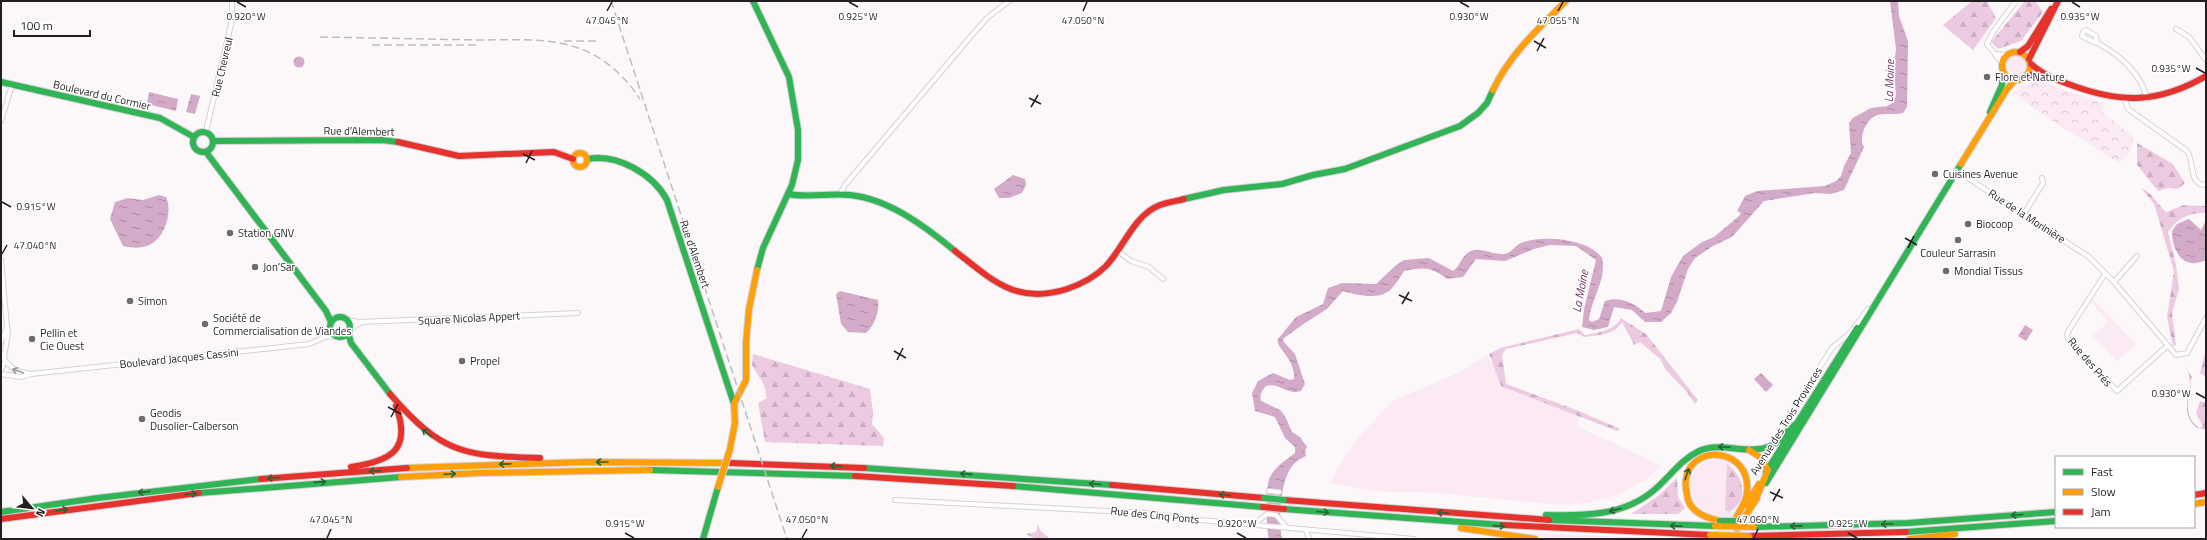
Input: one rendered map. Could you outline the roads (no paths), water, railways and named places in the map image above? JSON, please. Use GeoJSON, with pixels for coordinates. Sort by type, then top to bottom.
{"type":"FeatureCollection","features":[{"type":"Feature","properties":{"kind":"main road"},"geometry":{"type":"LineString","coordinates":[[703,539],[730,449],[735,423],[734,404],[746,380],[746,343],[749,309],[757,270],[763,248],[796,174],[799,144],[793,94],[784,63],[753,1]]}},
{"type":"Feature","properties":{"kind":"main road"},"geometry":{"type":"LineString","coordinates":[[788,194],[840,194],[872,200],[897,211],[935,236],[1003,286],[1026,295],[1054,291],[1084,282],[1103,270],[1119,252],[1141,219],[1152,209],[1160,205],[1224,190],[1282,184],[1313,175],[1345,169],[1472,119],[1487,103],[1502,72],[1518,48],[1566,1]]}},
{"type":"Feature","properties":{"kind":"main road"},"geometry":{"type":"LineString","coordinates":[[2045,75],[2028,75],[2016,80],[2008,78],[2003,72],[2002,63],[2006,55],[2011,52],[2020,52],[2032,41],[2057,1]]}},
{"type":"Feature","properties":{"kind":"main road"},"geometry":{"type":"LineString","coordinates":[[2028,75],[2030,62],[2057,1]]}},
{"type":"Feature","properties":{"kind":"main road"},"geometry":{"type":"LineString","coordinates":[[2020,52],[2045,75],[2094,94],[2125,100],[2147,99],[2173,93],[2206,76]]}},
{"type":"Feature","properties":{"kind":"main road","name":"Avenue des Trois Provinces"},"geometry":{"type":"LineString","coordinates":[[1979,134],[2002,85],[2003,72]]}},
{"type":"Feature","properties":{"kind":"main road","name":"Avenue des Trois Provinces"},"geometry":{"type":"LineString","coordinates":[[1731,539],[1819,398],[1879,295],[1979,134],[2008,89],[2016,80]]}},
{"type":"Feature","properties":{"kind":"main road","name":"Boulevard du Cormier"},"geometry":{"type":"LineString","coordinates":[[1,82],[160,118],[171,122],[194,137]]}},
{"type":"Feature","properties":{"kind":"main road"},"geometry":{"type":"LineString","coordinates":[[206,131],[212,135],[214,141],[212,148],[206,152],[200,152],[193,143],[194,137],[199,132],[206,131]]}},
{"type":"Feature","properties":{"kind":"main road","name":"Rue d’Alembert"},"geometry":{"type":"LineString","coordinates":[[214,141],[382,140],[410,143],[442,153],[459,156],[554,152],[573,159]]}},
{"type":"Feature","properties":{"kind":"main road"},"geometry":{"type":"LineString","coordinates":[[206,152],[218,170],[326,311],[331,325],[338,337],[351,343],[390,394],[422,430],[434,439],[457,450],[488,457],[563,458],[572,462]]}},
{"type":"Feature","properties":{"kind":"main road"},"geometry":{"type":"LineString","coordinates":[[578,153],[584,155],[587,159],[585,165],[579,168],[575,166],[573,159],[578,153]]}},
{"type":"Feature","properties":{"kind":"main road","name":"Rue d’Alembert"},"geometry":{"type":"LineString","coordinates":[[587,159],[602,157],[611,160],[644,176],[655,183],[662,191],[693,276],[734,404]]}},
{"type":"Feature","properties":{"kind":"main road"},"geometry":{"type":"LineString","coordinates":[[326,311],[346,320],[350,325],[349,331],[351,343]]}},
{"type":"Feature","properties":{"kind":"main road","name":"Avenue des Trois Provinces"},"geometry":{"type":"LineString","coordinates":[[1723,539],[1768,470],[1843,347],[1868,314]]}},
{"type":"Feature","properties":{"kind":"main road"},"geometry":{"type":"LineString","coordinates":[[331,325],[339,318]]}},
{"type":"Feature","properties":{"kind":"main road"},"geometry":{"type":"LineString","coordinates":[[338,337],[349,331]]}},
{"type":"Feature","properties":{"kind":"main road"},"geometry":{"type":"LineString","coordinates":[[1819,398],[1844,352],[1843,347]]}},
{"type":"Feature","properties":{"kind":"main road"},"geometry":{"type":"LineString","coordinates":[[312,475],[318,471],[377,463],[390,456],[401,439],[402,424],[390,394]]}},
{"type":"Feature","properties":{"kind":"main road"},"geometry":{"type":"LineString","coordinates":[[1482,515],[1488,512],[1555,515],[1596,514],[1614,510],[1642,499],[1699,451],[1717,447],[1749,450],[1761,449],[1776,442],[1796,424]]}},
{"type":"Feature","properties":{"kind":"main road"},"geometry":{"type":"LineString","coordinates":[[1749,450],[1760,457],[1768,470],[1755,501]]}},
{"type":"Feature","properties":{"kind":"main road"},"geometry":{"type":"LineString","coordinates":[[1736,518],[1748,491],[1743,469],[1735,460],[1726,456],[1712,454],[1705,456],[1690,468],[1684,484],[1688,501],[1695,511],[1703,516],[1720,521],[1774,527],[1908,523],[2055,512]]}},
{"type":"Feature","properties":{"kind":"main road"},"geometry":{"type":"LineString","coordinates":[[1,512],[147,492],[312,475],[572,462],[736,462],[870,468],[1601,523],[1715,526],[1754,524]]}},
{"type":"Feature","properties":{"kind":"main road"},"geometry":{"type":"LineString","coordinates":[[1,519],[164,497],[311,482],[451,474],[591,470],[763,472],[889,478],[1446,522],[1583,531],[1749,536],[1881,533],[2055,521]]}},
{"type":"Feature","properties":{"kind":"main road"},"geometry":{"type":"LineString","coordinates":[[2195,495],[2206,493]]}},
{"type":"Feature","properties":{"kind":"main road"},"geometry":{"type":"LineString","coordinates":[[2195,504],[2206,502]]}},
{"type":"Feature","properties":{"kind":"main road"},"geometry":{"type":"LineString","coordinates":[[1446,522],[1452,527],[1535,539]]}},
{"type":"Feature","properties":{"kind":"main road"},"geometry":{"type":"LineString","coordinates":[[1910,539],[1988,531],[1996,526]]}},
{"type":"Feature","properties":{"kind":"street","name":"Rue Chevreul"},"geometry":{"type":"LineString","coordinates":[[206,131],[232,20],[232,1]]}},
{"type":"Feature","properties":{"kind":"street"},"geometry":{"type":"LineString","coordinates":[[840,194],[845,185],[972,35],[987,18],[1009,1]]}},
{"type":"Feature","properties":{"kind":"street"},"geometry":{"type":"LineString","coordinates":[[2002,63],[1987,46],[1988,39],[2016,1]]}},
{"type":"Feature","properties":{"kind":"street"},"geometry":{"type":"LineString","coordinates":[[2176,29],[2190,37],[2206,60]]}},
{"type":"Feature","properties":{"kind":"street"},"geometry":{"type":"LineString","coordinates":[[2097,42],[2111,50],[2138,77],[2147,99]]}},
{"type":"Feature","properties":{"kind":"street"},"geometry":{"type":"LineString","coordinates":[[1995,54],[2006,55]]}},
{"type":"Feature","properties":{"kind":"street"},"geometry":{"type":"LineString","coordinates":[[1,121],[12,85]]}},
{"type":"Feature","properties":{"kind":"street"},"geometry":{"type":"LineString","coordinates":[[2125,100],[2128,109],[2186,151],[2191,158],[2195,180],[2199,184],[2206,185]]}},
{"type":"Feature","properties":{"kind":"street","name":"Rue de la Morinière"},"geometry":{"type":"LineString","coordinates":[[1956,171],[2081,251],[2114,282],[2167,346]]}},
{"type":"Feature","properties":{"kind":"street"},"geometry":{"type":"LineString","coordinates":[[2024,214],[2043,183],[2042,178]]}},
{"type":"Feature","properties":{"kind":"street"},"geometry":{"type":"LineString","coordinates":[[1119,252],[1131,261],[1149,266],[1163,279]]}},
{"type":"Feature","properties":{"kind":"street"},"geometry":{"type":"LineString","coordinates":[[2114,282],[2137,256]]}},
{"type":"Feature","properties":{"kind":"street"},"geometry":{"type":"LineString","coordinates":[[1,260],[8,333],[1,370]]}},
{"type":"Feature","properties":{"kind":"street","name":"Rue des Prés"},"geometry":{"type":"LineString","coordinates":[[2105,274],[2069,330],[2067,336],[2069,341],[2117,391],[2167,346]]}},
{"type":"Feature","properties":{"kind":"street"},"geometry":{"type":"LineString","coordinates":[[1782,427],[1836,343],[1850,333],[1879,295]]}},
{"type":"Feature","properties":{"kind":"street","name":"Square Nicolas Appert"},"geometry":{"type":"LineString","coordinates":[[346,320],[360,322],[578,313]]}},
{"type":"Feature","properties":{"kind":"street"},"geometry":{"type":"LineString","coordinates":[[2167,346],[2176,355],[2183,355],[2187,353],[2206,318]]}},
{"type":"Feature","properties":{"kind":"street"},"geometry":{"type":"LineString","coordinates":[[349,331],[360,322]]}},
{"type":"Feature","properties":{"kind":"street"},"geometry":{"type":"LineString","coordinates":[[325,337],[331,325]]}},
{"type":"Feature","properties":{"kind":"street"},"geometry":{"type":"LineString","coordinates":[[1,342],[7,327]]}},
{"type":"Feature","properties":{"kind":"street","name":"Boulevard Jacques Cassini"},"geometry":{"type":"LineString","coordinates":[[1,374],[21,377],[31,374],[309,344],[325,337],[338,337]]}},
{"type":"Feature","properties":{"kind":"street"},"geometry":{"type":"LineString","coordinates":[[1836,343],[1843,347]]}},
{"type":"Feature","properties":{"kind":"street","name":"Boulevard Jacques Cassini"},"geometry":{"type":"LineString","coordinates":[[1,353],[4,359],[16,371],[31,374]]}},
{"type":"Feature","properties":{"kind":"street"},"geometry":{"type":"LineString","coordinates":[[1269,491],[1279,492]]}},
{"type":"Feature","properties":{"kind":"street","name":"Rue des Cinq Ponts"},"geometry":{"type":"LineString","coordinates":[[895,500],[1145,512],[1200,520],[1414,539]]}},
{"type":"Feature","properties":{"kind":"street"},"geometry":{"type":"LineString","coordinates":[[1252,524],[1267,514],[1276,515],[1286,528]]}},
{"type":"Feature","properties":{"kind":"street"},"geometry":{"type":"LineString","coordinates":[[1306,530],[1309,539]]}},
{"type":"Feature","properties":{"kind":"water"},"geometry":{"type":"Polygon","coordinates":[[[1890,1],[1898,1],[1899,16],[1908,41],[1907,107],[1903,113],[1877,115],[1869,120],[1864,129],[1862,139],[1864,147],[1844,190],[1831,194],[1815,193],[1764,201],[1732,237],[1713,246],[1695,258],[1688,269],[1677,302],[1671,313],[1661,322],[1645,322],[1632,310],[1614,307],[1608,327],[1594,330],[1582,327],[1584,309],[1596,260],[1576,246],[1550,245],[1534,249],[1505,261],[1476,259],[1463,277],[1447,279],[1432,270],[1417,269],[1404,271],[1393,287],[1384,294],[1366,296],[1343,291],[1327,309],[1284,338],[1283,341],[1295,354],[1305,384],[1301,391],[1296,392],[1271,385],[1266,386],[1261,393],[1260,399],[1261,401],[1280,410],[1285,416],[1292,432],[1300,437],[1307,447],[1305,450],[1306,456],[1293,465],[1285,480],[1280,511],[1282,539],[1269,539],[1266,508],[1268,482],[1275,470],[1295,453],[1295,447],[1285,438],[1275,417],[1255,411],[1252,393],[1258,381],[1273,373],[1290,380],[1294,379],[1292,366],[1280,346],[1278,339],[1296,317],[1323,304],[1328,288],[1342,283],[1376,284],[1395,266],[1404,260],[1429,258],[1453,271],[1465,255],[1471,251],[1478,250],[1504,254],[1519,244],[1528,241],[1551,239],[1575,242],[1586,246],[1596,251],[1602,258],[1603,266],[1601,281],[1590,312],[1589,320],[1592,322],[1599,319],[1605,301],[1616,299],[1632,303],[1645,313],[1661,311],[1671,277],[1683,256],[1702,242],[1714,237],[1739,216],[1741,213],[1737,211],[1745,196],[1757,191],[1825,186],[1836,181],[1841,176],[1844,166],[1851,153],[1849,123],[1853,118],[1871,108],[1887,106],[1892,103],[1896,96],[1894,67],[1896,49],[1890,1]]]}},
{"type":"Feature","properties":{"kind":"water"},"geometry":{"type":"Polygon","coordinates":[[[297,57],[301,57],[303,58],[303,66],[297,67],[294,64],[294,60],[297,57]]]}},
{"type":"Feature","properties":{"kind":"water"},"geometry":{"type":"Polygon","coordinates":[[[149,92],[178,99],[176,111],[147,104],[149,92]]]}},
{"type":"Feature","properties":{"kind":"water"},"geometry":{"type":"Polygon","coordinates":[[[191,94],[200,96],[195,114],[186,112],[191,94]]]}},
{"type":"Feature","properties":{"kind":"water"},"geometry":{"type":"Polygon","coordinates":[[[1013,175],[1025,179],[1026,185],[1022,193],[1009,198],[999,198],[994,189],[1013,175]]]}},
{"type":"Feature","properties":{"kind":"water"},"geometry":{"type":"Polygon","coordinates":[[[159,195],[166,197],[169,209],[164,230],[160,236],[156,241],[145,247],[134,248],[123,246],[110,219],[115,202],[128,198],[143,200],[159,195]]]}},
{"type":"Feature","properties":{"kind":"water"},"geometry":{"type":"Polygon","coordinates":[[[2189,219],[2201,230],[2206,220],[2206,260],[2198,263],[2185,261],[2180,257],[2174,246],[2172,231],[2177,224],[2189,219]]]}},
{"type":"Feature","properties":{"kind":"water"},"geometry":{"type":"Polygon","coordinates":[[[840,291],[878,300],[876,318],[866,333],[848,332],[841,324],[836,294],[840,291]]]}},
{"type":"Feature","properties":{"kind":"water"},"geometry":{"type":"Polygon","coordinates":[[[2025,325],[2033,330],[2026,341],[2018,336],[2025,325]]]}},
{"type":"Feature","properties":{"kind":"water"},"geometry":{"type":"Polygon","coordinates":[[[1761,373],[1773,385],[1766,392],[1754,379],[1761,373]]]}},
{"type":"Feature","properties":{"kind":"water"},"geometry":{"type":"Polygon","coordinates":[[[2189,391],[2188,410],[2191,420],[2199,428],[2203,427],[2206,429],[2197,428],[2191,422],[2188,415],[2187,402],[2189,391]]]}},
{"type":"Feature","properties":{"kind":"railway"},"geometry":{"type":"LineString","coordinates":[[611,1],[787,539]]}},
{"type":"Feature","properties":{"kind":"railway"},"geometry":{"type":"LineString","coordinates":[[320,37],[530,40],[566,44],[588,52],[605,62],[621,75],[640,99]]}},
{"type":"Feature","properties":{"kind":"railway"},"geometry":{"type":"LineString","coordinates":[[564,41],[600,41]]}},
{"type":"Feature","properties":{"kind":"railway"},"geometry":{"type":"LineString","coordinates":[[372,45],[476,45]]}},
{"type":"Feature","properties":{"kind":"place","name":"Flore et Nature"},"geometry":{"type":"Point","coordinates":[1987,77]}},
{"type":"Feature","properties":{"kind":"place","name":"Cuisines Avenue"},"geometry":{"type":"Point","coordinates":[1935,174]}},
{"type":"Feature","properties":{"kind":"place","name":"Biocoop"},"geometry":{"type":"Point","coordinates":[1968,224]}},
{"type":"Feature","properties":{"kind":"place","name":"Station GNV"},"geometry":{"type":"Point","coordinates":[230,233]}},
{"type":"Feature","properties":{"kind":"place","name":"Couleur Sarrasin"},"geometry":{"type":"Point","coordinates":[1958,240]}},
{"type":"Feature","properties":{"kind":"place","name":"Jon’Sar"},"geometry":{"type":"Point","coordinates":[255,267]}},
{"type":"Feature","properties":{"kind":"place","name":"Mondial Tissus"},"geometry":{"type":"Point","coordinates":[1946,271]}},
{"type":"Feature","properties":{"kind":"place","name":"Simon"},"geometry":{"type":"Point","coordinates":[130,301]}},
{"type":"Feature","properties":{"kind":"place","name":"Société de Commercialisation de Viandes"},"geometry":{"type":"Point","coordinates":[205,324]}},
{"type":"Feature","properties":{"kind":"place","name":"Pellin et Cie Ouest"},"geometry":{"type":"Point","coordinates":[32,339]}},
{"type":"Feature","properties":{"kind":"place","name":"Propel"},"geometry":{"type":"Point","coordinates":[462,361]}},
{"type":"Feature","properties":{"kind":"place","name":"Geodis Dusolier-Calberson"},"geometry":{"type":"Point","coordinates":[142,419]}},
{"type":"Feature","properties":{"kind":"water label","name":"La Moine"},"geometry":{"type":"Point","coordinates":[1889,81]}},
{"type":"Feature","properties":{"kind":"water label","name":"La Moine"},"geometry":{"type":"Point","coordinates":[1580,291]}}]}
